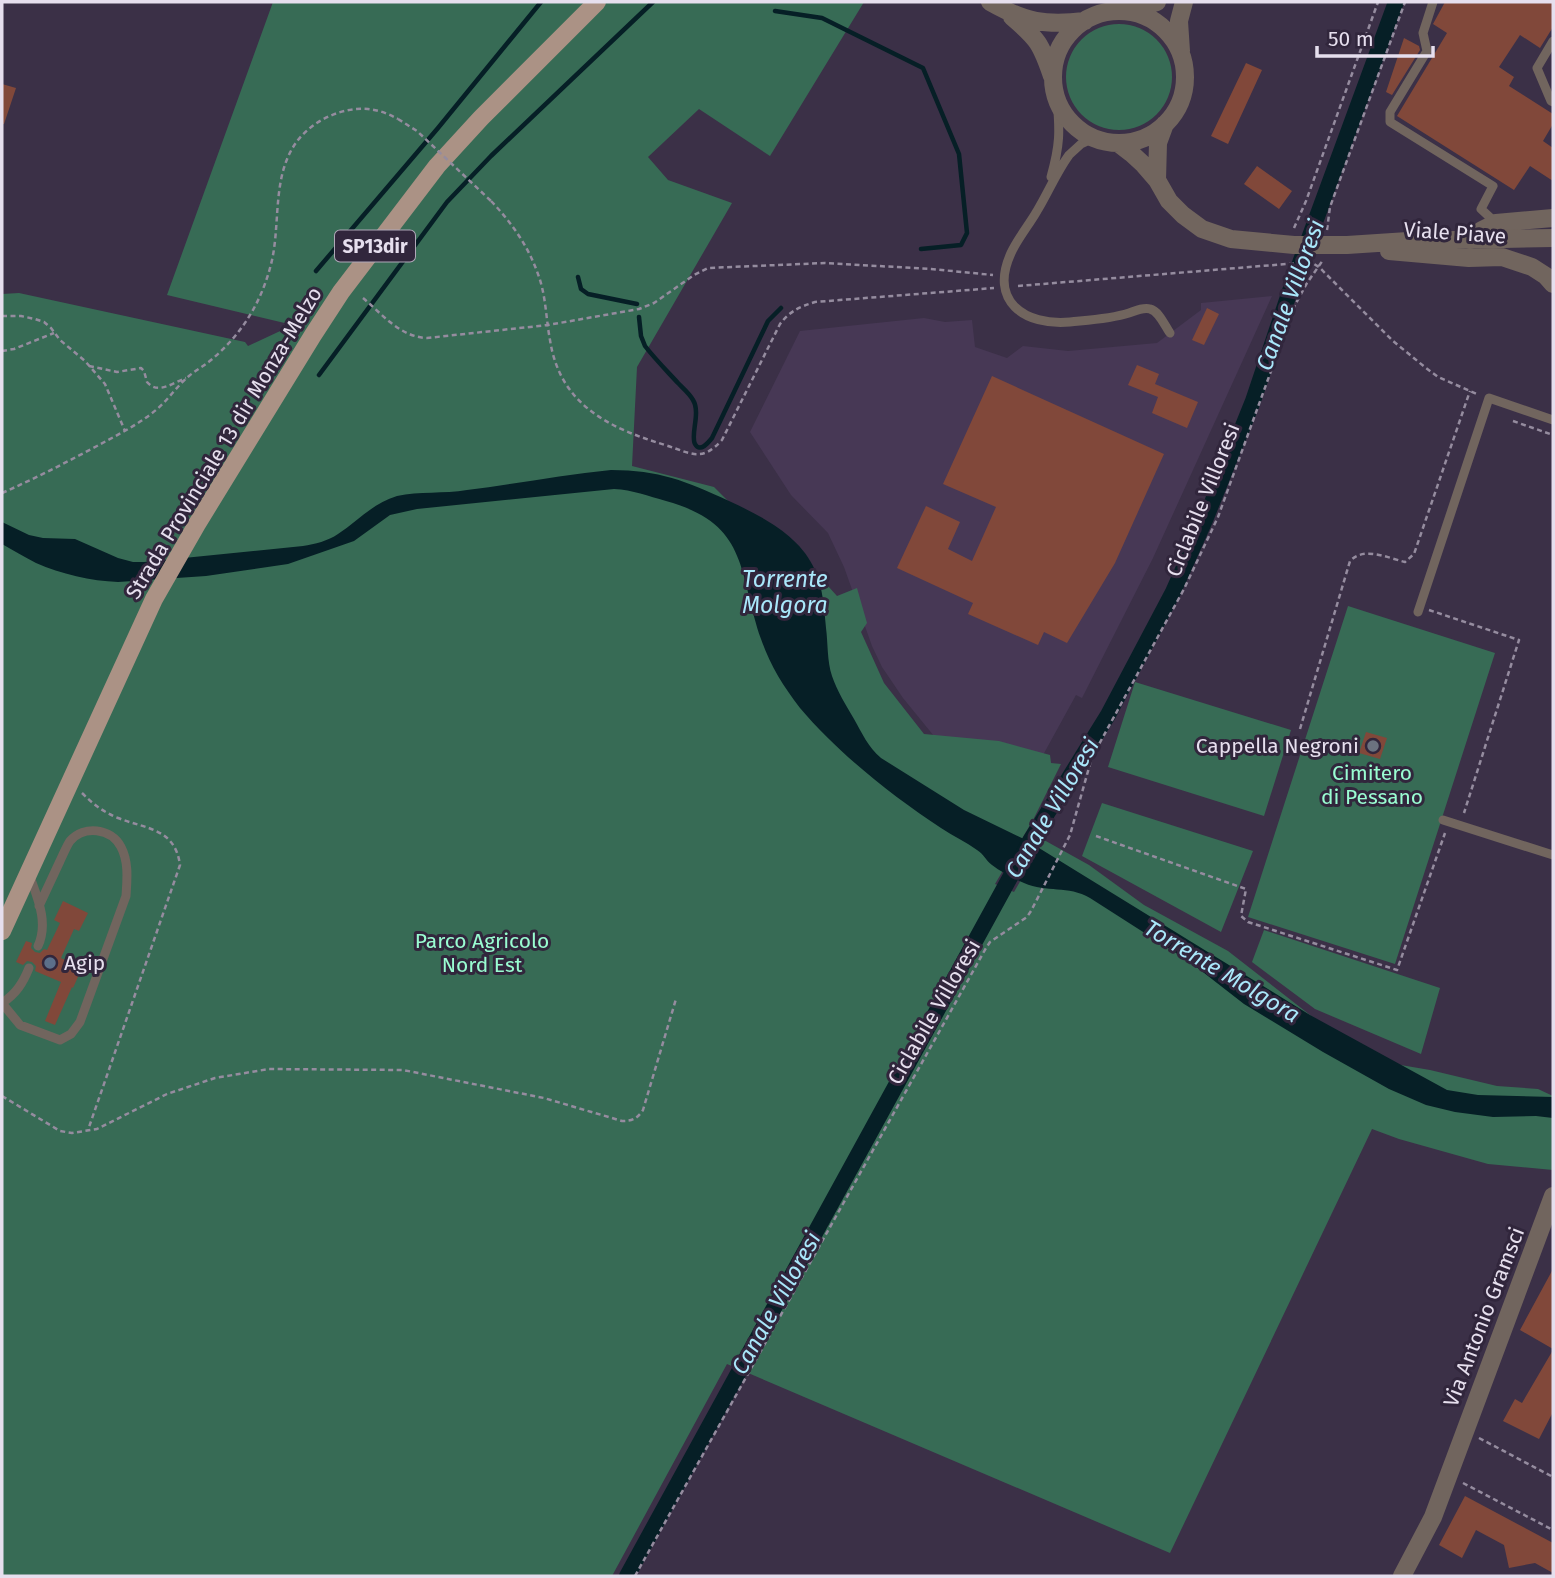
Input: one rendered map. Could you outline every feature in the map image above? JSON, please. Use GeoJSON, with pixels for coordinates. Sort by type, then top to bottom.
{"type":"FeatureCollection","features":[{"type":"Feature","properties":{"kind":"main road","name":"Strada Provinciale 13 dir Monza-Melzo"},"geometry":{"type":"LineString","coordinates":[[2,931],[154,599],[313,335],[367,257],[446,156],[597,2]]}},
{"type":"Feature","properties":{"kind":"street"},"geometry":{"type":"LineString","coordinates":[[997,6],[1043,23],[1059,24],[1085,21],[1103,14],[1157,2]]}},
{"type":"Feature","properties":{"kind":"street"},"geometry":{"type":"LineString","coordinates":[[997,6],[1032,34],[1039,43],[1057,99],[1070,121],[1094,138],[1118,143],[1142,139],[1155,132],[1176,110],[1183,92],[1184,72],[1178,26],[1184,2]]}},
{"type":"Feature","properties":{"kind":"street"},"geometry":{"type":"LineString","coordinates":[[1118,12],[1138,14],[1155,22],[1170,36],[1182,58]]}},
{"type":"Feature","properties":{"kind":"street"},"geometry":{"type":"LineString","coordinates":[[1053,80],[1061,46],[1085,21]]}},
{"type":"Feature","properties":{"kind":"street"},"geometry":{"type":"LineString","coordinates":[[1157,180],[1158,144],[1165,124]]}},
{"type":"Feature","properties":{"kind":"street"},"geometry":{"type":"LineString","coordinates":[[1118,143],[1136,157],[1157,180],[1175,208],[1202,229],[1231,239],[1292,245],[1347,246],[1553,238]]}},
{"type":"Feature","properties":{"kind":"street"},"geometry":{"type":"LineString","coordinates":[[1470,240],[1496,223],[1553,218]]}},
{"type":"Feature","properties":{"kind":"street","name":"Viale Piave"},"geometry":{"type":"LineString","coordinates":[[1347,246],[1408,254],[1502,257],[1532,267],[1553,284]]}},
{"type":"Feature","properties":{"kind":"street","name":"Via Antonio Gramsci"},"geometry":{"type":"LineString","coordinates":[[1402,1576],[1433,1517],[1552,1204]]}},
{"type":"Feature","properties":{"kind":"lane"},"geometry":{"type":"LineString","coordinates":[[1433,2],[1423,33],[1427,51],[1390,112],[1390,122],[1493,187],[1481,209],[1496,223]]}},
{"type":"Feature","properties":{"kind":"lane"},"geometry":{"type":"LineString","coordinates":[[1553,41],[1537,68],[1553,102]]}},
{"type":"Feature","properties":{"kind":"lane"},"geometry":{"type":"LineString","coordinates":[[1046,192],[1059,145],[1057,99]]}},
{"type":"Feature","properties":{"kind":"lane"},"geometry":{"type":"LineString","coordinates":[[1094,138],[1081,144],[1069,155],[1046,192],[1012,251],[1004,276],[1004,287],[1014,308],[1035,320],[1050,323],[1078,321],[1150,309],[1170,333]]}},
{"type":"Feature","properties":{"kind":"lane"},"geometry":{"type":"LineString","coordinates":[[1419,609],[1489,398],[1553,420]]}},
{"type":"Feature","properties":{"kind":"lane"},"geometry":{"type":"LineString","coordinates":[[1446,821],[1553,855]]}},
{"type":"Feature","properties":{"kind":"lane"},"geometry":{"type":"LineString","coordinates":[[29,968],[19,989],[2,1003],[20,1025],[60,1040],[71,1034],[80,1022],[126,896],[126,861],[121,845],[110,835],[93,829],[79,833],[68,843],[39,906]]}},
{"type":"Feature","properties":{"kind":"lane"},"geometry":{"type":"LineString","coordinates":[[28,872],[43,922],[38,946]]}},
{"type":"Feature","properties":{"kind":"path"},"geometry":{"type":"LineString","coordinates":[[1292,245],[1292,232],[1306,201],[1378,2]]}},
{"type":"Feature","properties":{"kind":"path"},"geometry":{"type":"LineString","coordinates":[[1327,227],[1330,207],[1405,2]]}},
{"type":"Feature","properties":{"kind":"path"},"geometry":{"type":"LineString","coordinates":[[2,493],[125,431],[156,410],[187,377],[226,346],[256,307],[266,285],[273,259],[281,180],[287,159],[298,140],[313,126],[330,116],[368,109],[386,113],[417,131],[491,201],[518,232],[532,257],[543,291],[550,342],[556,363],[578,400],[615,427],[694,454],[703,455],[713,451],[722,440],[780,324],[789,313],[799,307],[815,302],[1286,264],[1308,263],[1319,267],[1393,341],[1438,377],[1489,398]]}},
{"type":"Feature","properties":{"kind":"path"},"geometry":{"type":"LineString","coordinates":[[363,298],[403,332],[423,338],[548,325],[639,309],[654,303],[708,268],[825,263],[1004,276]]}},
{"type":"Feature","properties":{"kind":"path","name":"Ciclabile Villoresi"},"geometry":{"type":"LineString","coordinates":[[635,1576],[986,948],[1031,911],[1070,835],[1092,757],[1184,589],[1210,533],[1295,305],[1319,267]]}},
{"type":"Feature","properties":{"kind":"path"},"geometry":{"type":"LineString","coordinates":[[2,316],[21,316],[44,322],[105,384],[125,431]]}},
{"type":"Feature","properties":{"kind":"path"},"geometry":{"type":"LineString","coordinates":[[2,351],[54,333]]}},
{"type":"Feature","properties":{"kind":"path"},"geometry":{"type":"LineString","coordinates":[[89,366],[117,372],[141,368],[146,382],[160,389],[187,377]]}},
{"type":"Feature","properties":{"kind":"path"},"geometry":{"type":"LineString","coordinates":[[1300,729],[1350,561],[1356,554],[1367,552],[1405,562],[1414,554],[1469,391]]}},
{"type":"Feature","properties":{"kind":"path"},"geometry":{"type":"LineString","coordinates":[[1419,609],[1519,640],[1460,826]]}},
{"type":"Feature","properties":{"kind":"path"},"geometry":{"type":"LineString","coordinates":[[71,779],[97,808],[163,834],[178,855],[180,865],[88,1131]]}},
{"type":"Feature","properties":{"kind":"path"},"geometry":{"type":"LineString","coordinates":[[1096,836],[1246,889],[1241,916],[1248,922],[1397,970],[1446,821]]}},
{"type":"Feature","properties":{"kind":"path"},"geometry":{"type":"LineString","coordinates":[[2,1096],[60,1131],[72,1133],[109,1124],[167,1094],[215,1077],[269,1069],[403,1070],[544,1098],[622,1121],[631,1121],[643,1110],[676,999]]}},
{"type":"Feature","properties":{"kind":"path"},"geometry":{"type":"LineString","coordinates":[[1475,1436],[1553,1477]]}},
{"type":"Feature","properties":{"kind":"path"},"geometry":{"type":"LineString","coordinates":[[1458,1480],[1553,1530]]}},
{"type":"Feature","properties":{"kind":"shaded area"},"geometry":{"type":"Polygon","coordinates":[[[1272,296],[1153,558],[1082,698],[1076,695],[1043,755],[938,741],[882,667],[844,567],[828,533],[791,495],[750,432],[800,331],[924,318],[945,322],[972,320],[975,347],[1007,358],[1023,346],[1068,351],[1157,343],[1201,310],[1201,303],[1272,296]]]}},
{"type":"Feature","properties":{"kind":"green space","name":"Parco Agricolo Nord Est"},"geometry":{"type":"Polygon","coordinates":[[[273,2],[864,2],[770,156],[699,109],[648,157],[668,180],[732,203],[637,367],[632,466],[714,487],[741,514],[837,596],[857,588],[867,623],[861,632],[884,683],[924,734],[999,741],[1050,755],[1051,763],[1061,764],[1033,820],[995,884],[1014,892],[1044,840],[1089,865],[1144,905],[1228,951],[1346,1043],[1383,1062],[1497,1086],[1538,1089],[1553,1096],[1553,1170],[1488,1164],[1372,1129],[1170,1553],[727,1364],[612,1576],[2,1576],[2,294],[19,293],[245,342],[248,346],[293,325],[167,295],[273,2]]]}},
{"type":"Feature","properties":{"kind":"green space"},"geometry":{"type":"Polygon","coordinates":[[[1119,24],[1139,28],[1156,40],[1168,57],[1172,77],[1168,97],[1156,114],[1139,126],[1119,130],[1099,126],[1082,114],[1070,97],[1066,77],[1070,57],[1082,40],[1099,28],[1119,24]]]}},
{"type":"Feature","properties":{"kind":"green space","name":"Cimitero di Pessano"},"geometry":{"type":"Polygon","coordinates":[[[1348,606],[1495,653],[1395,964],[1248,917],[1348,606]]]}},
{"type":"Feature","properties":{"kind":"green space"},"geometry":{"type":"Polygon","coordinates":[[[1135,682],[1291,730],[1264,816],[1108,767],[1135,682]]]}},
{"type":"Feature","properties":{"kind":"green space"},"geometry":{"type":"Polygon","coordinates":[[[1102,803],[1253,851],[1221,932],[1082,856],[1102,803]]]}},
{"type":"Feature","properties":{"kind":"green space"},"geometry":{"type":"Polygon","coordinates":[[[1264,930],[1440,988],[1421,1054],[1315,1009],[1252,962],[1264,930]]]}},
{"type":"Feature","properties":{"kind":"water","name":"Torrente Molgora"},"geometry":{"type":"Polygon","coordinates":[[[611,470],[644,472],[699,488],[766,520],[800,547],[815,570],[820,584],[829,664],[834,682],[866,740],[881,758],[964,810],[1026,840],[1310,1015],[1447,1090],[1478,1095],[1553,1097],[1553,1118],[1493,1117],[1455,1112],[1426,1105],[1389,1089],[1244,1004],[1190,962],[1090,898],[1074,892],[1033,886],[996,868],[979,852],[885,788],[831,741],[800,708],[788,692],[765,649],[743,572],[726,537],[713,523],[693,511],[666,501],[614,489],[417,509],[390,515],[354,541],[288,564],[206,576],[118,582],[56,570],[36,563],[2,544],[2,522],[29,535],[75,539],[133,562],[303,546],[334,536],[373,508],[397,496],[458,491],[611,470]]]}},
{"type":"Feature","properties":{"kind":"building"},"geometry":{"type":"Polygon","coordinates":[[[1445,2],[1553,2],[1553,27],[1540,48],[1520,35],[1499,67],[1514,77],[1509,86],[1553,114],[1553,124],[1543,141],[1553,148],[1553,181],[1530,166],[1514,190],[1397,116],[1447,33],[1433,24],[1445,2]]]}},
{"type":"Feature","properties":{"kind":"building"},"geometry":{"type":"Polygon","coordinates":[[[1404,38],[1419,46],[1420,50],[1392,95],[1386,92],[1404,38]]]}},
{"type":"Feature","properties":{"kind":"building"},"geometry":{"type":"Polygon","coordinates":[[[1246,63],[1262,70],[1228,144],[1211,136],[1246,63]]]}},
{"type":"Feature","properties":{"kind":"building"},"geometry":{"type":"Polygon","coordinates":[[[2,84],[16,88],[4,124],[2,124],[2,84]]]}},
{"type":"Feature","properties":{"kind":"building"},"geometry":{"type":"Polygon","coordinates":[[[1257,166],[1292,191],[1279,209],[1244,184],[1257,166]]]}},
{"type":"Feature","properties":{"kind":"building"},"geometry":{"type":"Polygon","coordinates":[[[1207,308],[1219,314],[1204,345],[1192,340],[1207,308]]]}},
{"type":"Feature","properties":{"kind":"building"},"geometry":{"type":"Polygon","coordinates":[[[1137,365],[1159,374],[1155,384],[1198,402],[1187,428],[1152,413],[1158,397],[1128,385],[1137,365]]]}},
{"type":"Feature","properties":{"kind":"building"},"geometry":{"type":"Polygon","coordinates":[[[992,376],[1164,454],[1115,563],[1067,643],[1044,632],[1038,645],[968,614],[973,603],[897,568],[926,506],[960,522],[948,549],[972,561],[996,507],[943,484],[992,376]]]}},
{"type":"Feature","properties":{"kind":"building","name":"Cappella Negroni"},"geometry":{"type":"Polygon","coordinates":[[[1366,732],[1387,738],[1380,759],[1359,753],[1366,732]]]}},
{"type":"Feature","properties":{"kind":"building"},"geometry":{"type":"Polygon","coordinates":[[[63,901],[88,913],[79,931],[74,929],[61,958],[82,968],[55,1025],[45,1021],[61,982],[35,971],[36,966],[32,962],[27,961],[23,965],[16,962],[26,941],[32,943],[31,948],[35,952],[47,950],[60,923],[54,920],[63,901]]]}},
{"type":"Feature","properties":{"kind":"building"},"geometry":{"type":"Polygon","coordinates":[[[1553,1269],[1553,1349],[1520,1330],[1553,1269]]]}},
{"type":"Feature","properties":{"kind":"building"},"geometry":{"type":"Polygon","coordinates":[[[1553,1350],[1553,1412],[1539,1439],[1503,1421],[1515,1399],[1522,1403],[1553,1350]]]}},
{"type":"Feature","properties":{"kind":"building"},"geometry":{"type":"Polygon","coordinates":[[[1465,1496],[1553,1543],[1553,1573],[1535,1563],[1509,1568],[1504,1545],[1476,1530],[1462,1558],[1439,1545],[1465,1496]]]}},
{"type":"Feature","properties":{"kind":"waterway"},"geometry":{"type":"LineString","coordinates":[[316,271],[541,2]]}},
{"type":"Feature","properties":{"kind":"waterway"},"geometry":{"type":"LineString","coordinates":[[319,375],[447,202],[491,156],[653,2]]}},
{"type":"Feature","properties":{"kind":"waterway","name":"Canale Villoresi"},"geometry":{"type":"LineString","coordinates":[[627,1576],[1030,841],[1108,715],[1173,592],[1253,401],[1293,282],[1396,2]]}},
{"type":"Feature","properties":{"kind":"waterway"},"geometry":{"type":"LineString","coordinates":[[775,11],[822,18],[923,68],[959,154],[967,233],[961,245],[921,249]]}},
{"type":"Feature","properties":{"kind":"waterway"},"geometry":{"type":"LineString","coordinates":[[578,277],[581,289],[588,294],[637,304]]}},
{"type":"Feature","properties":{"kind":"waterway"},"geometry":{"type":"LineString","coordinates":[[639,317],[645,346],[693,400],[696,411],[694,440],[699,448],[712,438],[768,321],[781,308]]}},
{"type":"Feature","properties":{"kind":"place","name":"Cappella Negroni"},"geometry":{"type":"Point","coordinates":[1373,746]}},
{"type":"Feature","properties":{"kind":"place","name":"Agip"},"geometry":{"type":"Point","coordinates":[50,963]}}]}
